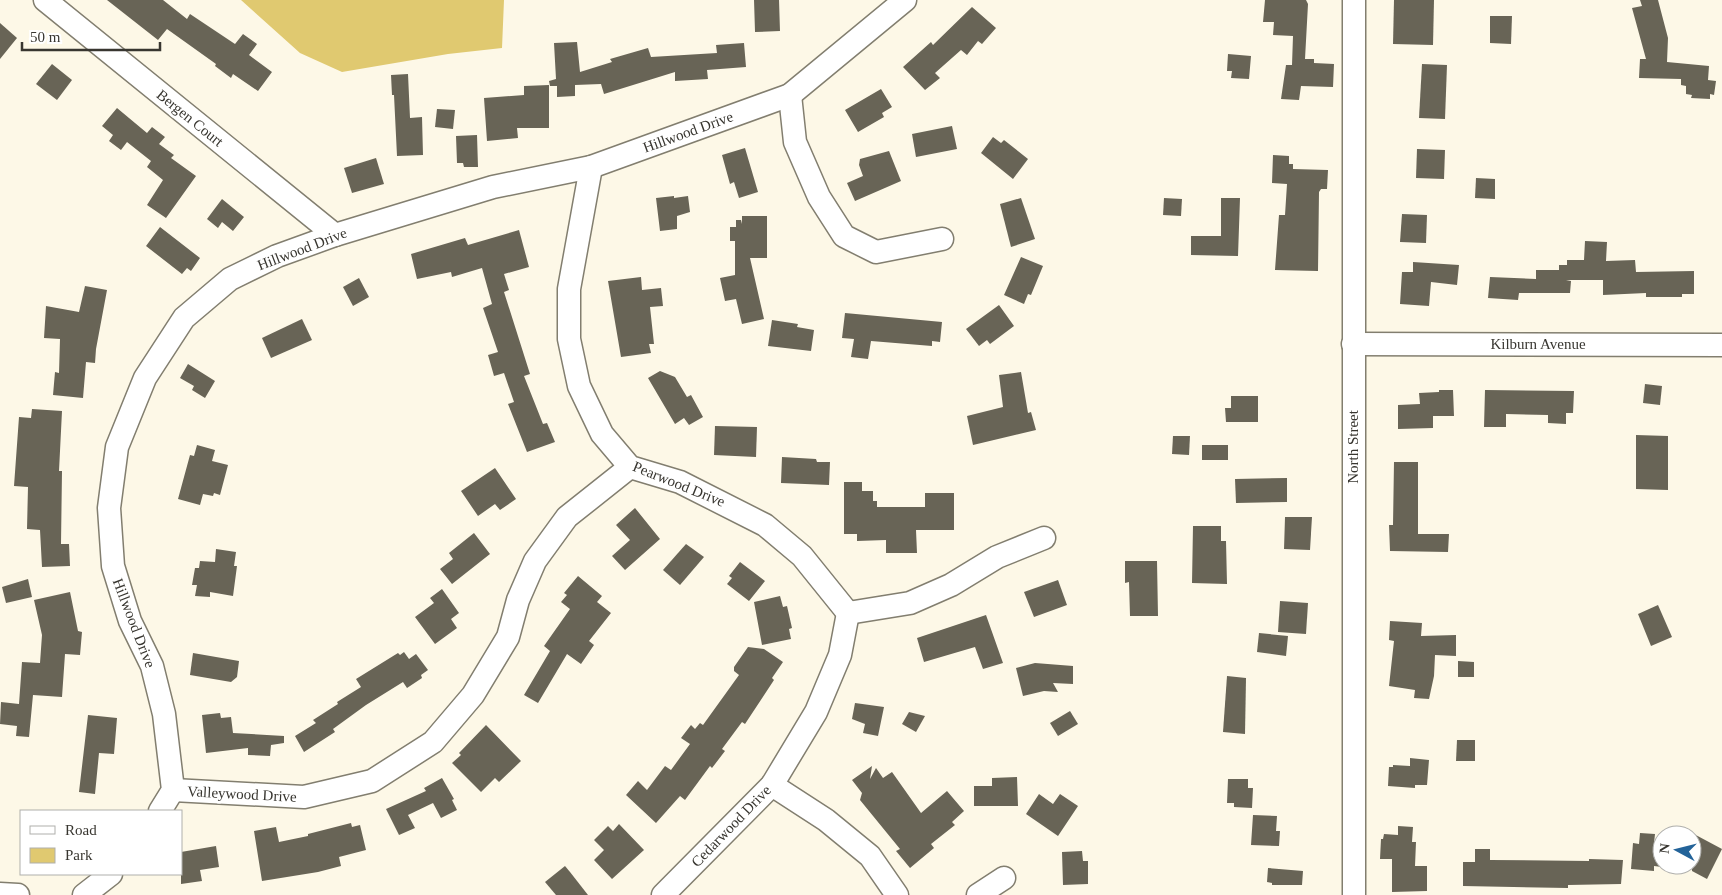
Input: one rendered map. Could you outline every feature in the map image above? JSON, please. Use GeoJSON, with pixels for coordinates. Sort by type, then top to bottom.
{"type":"FeatureCollection","features":[{"type":"Feature","properties":{"kind":"street","name":"Bergen Court"},"geometry":{"type":"LineString","coordinates":[[45,0],[335,235]]}},
{"type":"Feature","properties":{"kind":"street","name":"Hillwood Drive"},"geometry":{"type":"LineString","coordinates":[[173,790],[164,714],[152,666],[130,621],[112,566],[109,508],[117,447],[145,378],[184,318],[230,279],[277,256],[335,235],[493,187],[591,167],[790,95],[905,0]]}},
{"type":"Feature","properties":{"kind":"street","name":"North Street"},"geometry":{"type":"LineString","coordinates":[[1354,0],[1354,895]]}},
{"type":"Feature","properties":{"kind":"street"},"geometry":{"type":"LineString","coordinates":[[790,95],[795,142],[819,197],[844,236],[876,252],[942,238]]}},
{"type":"Feature","properties":{"kind":"street","name":"Pearwood Drive"},"geometry":{"type":"LineString","coordinates":[[591,167],[577,235],[569,289],[569,339],[579,386],[602,434],[630,467],[680,482],[765,525],[802,556],[848,613]]}},
{"type":"Feature","properties":{"kind":"street","name":"Kilburn Avenue"},"geometry":{"type":"LineString","coordinates":[[1353,344],[1722,345]]}},
{"type":"Feature","properties":{"kind":"street","name":"Valleywood Drive"},"geometry":{"type":"LineString","coordinates":[[173,790],[304,797],[372,781],[433,742],[472,695],[508,637],[518,600],[540,553],[567,517],[630,467]]}},
{"type":"Feature","properties":{"kind":"street"},"geometry":{"type":"LineString","coordinates":[[848,613],[910,603],[951,585],[997,557],[1044,538]]}},
{"type":"Feature","properties":{"kind":"street","name":"Cedarwood Drive"},"geometry":{"type":"LineString","coordinates":[[663,895],[772,785],[816,712],[840,655],[848,613]]}},
{"type":"Feature","properties":{"kind":"street"},"geometry":{"type":"LineString","coordinates":[[772,785],[826,820],[870,856],[897,895]]}},
{"type":"Feature","properties":{"kind":"street"},"geometry":{"type":"LineString","coordinates":[[161,810],[173,790]]}},
{"type":"Feature","properties":{"kind":"street"},"geometry":{"type":"LineString","coordinates":[[84,895],[110,875]]}},
{"type":"Feature","properties":{"kind":"street"},"geometry":{"type":"LineString","coordinates":[[978,895],[1004,878]]}},
{"type":"Feature","properties":{"kind":"street"},"geometry":{"type":"LineString","coordinates":[[0,894],[18,895]]}},
{"type":"Feature","properties":{"kind":"green space"},"geometry":{"type":"Polygon","coordinates":[[[241,0],[504,0],[502,48],[448,54],[342,72],[300,53],[241,0]]]}},
{"type":"Feature","properties":{"kind":"building"},"geometry":{"type":"Polygon","coordinates":[[[107,0],[163,0],[187,19],[190,14],[235,44],[243,34],[257,44],[249,55],[272,72],[258,91],[233,74],[231,78],[215,66],[216,64],[167,29],[158,40],[107,0]]]}},
{"type":"Feature","properties":{"kind":"building"},"geometry":{"type":"Polygon","coordinates":[[[754,0],[779,0],[780,31],[755,32],[754,0]]]}},
{"type":"Feature","properties":{"kind":"building"},"geometry":{"type":"Polygon","coordinates":[[[1265,0],[1306,0],[1308,4],[1305,59],[1314,59],[1314,63],[1334,64],[1333,87],[1301,86],[1299,100],[1281,99],[1286,65],[1292,65],[1293,36],[1273,35],[1274,22],[1263,22],[1265,0]]]}},
{"type":"Feature","properties":{"kind":"building"},"geometry":{"type":"Polygon","coordinates":[[[1394,0],[1434,0],[1433,45],[1393,44],[1394,0]]]}},
{"type":"Feature","properties":{"kind":"building"},"geometry":{"type":"Polygon","coordinates":[[[1640,0],[1658,0],[1668,38],[1667,62],[1709,66],[1708,80],[1716,81],[1714,95],[1710,94],[1710,99],[1691,98],[1692,95],[1686,94],[1686,86],[1681,85],[1681,79],[1639,78],[1640,59],[1646,59],[1632,8],[1642,6],[1640,0]]]}},
{"type":"Feature","properties":{"kind":"building"},"geometry":{"type":"Polygon","coordinates":[[[972,7],[996,28],[982,44],[978,41],[967,55],[961,50],[935,73],[940,78],[925,90],[903,67],[931,42],[933,45],[972,7]]]}},
{"type":"Feature","properties":{"kind":"building"},"geometry":{"type":"Polygon","coordinates":[[[1490,16],[1512,16],[1511,44],[1490,43],[1490,16]]]}},
{"type":"Feature","properties":{"kind":"building"},"geometry":{"type":"Polygon","coordinates":[[[0,23],[17,38],[0,59],[0,23]]]}},
{"type":"Feature","properties":{"kind":"building"},"geometry":{"type":"Polygon","coordinates":[[[577,42],[580,72],[612,62],[610,59],[648,48],[651,57],[717,53],[716,45],[744,43],[746,67],[707,70],[708,79],[675,81],[675,72],[604,94],[601,84],[575,85],[575,96],[557,97],[557,86],[550,86],[549,81],[556,79],[554,43],[577,42]]]}},
{"type":"Feature","properties":{"kind":"building"},"geometry":{"type":"Polygon","coordinates":[[[1228,54],[1251,56],[1249,79],[1231,78],[1232,71],[1227,71],[1228,54]]]}},
{"type":"Feature","properties":{"kind":"building"},"geometry":{"type":"Polygon","coordinates":[[[52,64],[72,80],[57,100],[36,84],[52,64]]]}},
{"type":"Feature","properties":{"kind":"building"},"geometry":{"type":"Polygon","coordinates":[[[1422,64],[1447,65],[1445,119],[1419,118],[1422,64]]]}},
{"type":"Feature","properties":{"kind":"building"},"geometry":{"type":"Polygon","coordinates":[[[408,74],[410,118],[422,117],[423,155],[397,156],[394,95],[392,95],[391,75],[408,74]]]}},
{"type":"Feature","properties":{"kind":"building"},"geometry":{"type":"Polygon","coordinates":[[[549,85],[549,128],[517,128],[518,138],[487,141],[484,98],[524,95],[524,86],[549,85]]]}},
{"type":"Feature","properties":{"kind":"building"},"geometry":{"type":"Polygon","coordinates":[[[881,89],[892,107],[882,113],[884,117],[858,132],[845,110],[881,89]]]}},
{"type":"Feature","properties":{"kind":"building"},"geometry":{"type":"Polygon","coordinates":[[[117,108],[147,133],[152,127],[165,137],[159,144],[174,155],[171,158],[196,176],[166,218],[147,205],[163,180],[147,167],[151,161],[127,142],[121,150],[109,141],[113,135],[102,126],[117,108]]]}},
{"type":"Feature","properties":{"kind":"building"},"geometry":{"type":"Polygon","coordinates":[[[437,109],[455,110],[453,129],[435,127],[437,109]]]}},
{"type":"Feature","properties":{"kind":"building"},"geometry":{"type":"Polygon","coordinates":[[[952,126],[957,149],[916,157],[912,134],[952,126]]]}},
{"type":"Feature","properties":{"kind":"building"},"geometry":{"type":"Polygon","coordinates":[[[477,135],[478,167],[464,167],[463,163],[457,163],[456,136],[477,135]]]}},
{"type":"Feature","properties":{"kind":"building"},"geometry":{"type":"Polygon","coordinates":[[[993,137],[1001,143],[1004,140],[1028,159],[1013,179],[981,153],[993,137]]]}},
{"type":"Feature","properties":{"kind":"building"},"geometry":{"type":"Polygon","coordinates":[[[745,148],[758,192],[739,198],[734,182],[730,184],[722,155],[745,148]]]}},
{"type":"Feature","properties":{"kind":"building"},"geometry":{"type":"Polygon","coordinates":[[[1417,149],[1445,150],[1444,179],[1416,178],[1417,149]]]}},
{"type":"Feature","properties":{"kind":"building"},"geometry":{"type":"Polygon","coordinates":[[[889,151],[901,181],[855,201],[847,183],[863,176],[859,165],[860,159],[889,151]]]}},
{"type":"Feature","properties":{"kind":"building"},"geometry":{"type":"Polygon","coordinates":[[[1273,155],[1289,156],[1289,164],[1293,164],[1293,169],[1328,170],[1327,189],[1321,189],[1319,192],[1318,271],[1275,270],[1279,215],[1285,215],[1287,184],[1272,183],[1273,155]]]}},
{"type":"Feature","properties":{"kind":"building"},"geometry":{"type":"Polygon","coordinates":[[[376,158],[384,184],[352,193],[344,168],[376,158]]]}},
{"type":"Feature","properties":{"kind":"building"},"geometry":{"type":"Polygon","coordinates":[[[1476,178],[1495,179],[1495,199],[1475,198],[1476,178]]]}},
{"type":"Feature","properties":{"kind":"building"},"geometry":{"type":"Polygon","coordinates":[[[674,196],[674,198],[688,196],[690,212],[677,216],[677,229],[660,231],[656,198],[674,196]]]}},
{"type":"Feature","properties":{"kind":"building"},"geometry":{"type":"Polygon","coordinates":[[[1021,198],[1035,239],[1011,247],[1000,204],[1021,198]]]}},
{"type":"Feature","properties":{"kind":"building"},"geometry":{"type":"Polygon","coordinates":[[[1164,198],[1182,199],[1181,216],[1163,215],[1164,198]]]}},
{"type":"Feature","properties":{"kind":"building"},"geometry":{"type":"Polygon","coordinates":[[[1221,198],[1240,198],[1238,256],[1191,255],[1191,236],[1221,236],[1221,198]]]}},
{"type":"Feature","properties":{"kind":"building"},"geometry":{"type":"Polygon","coordinates":[[[222,199],[244,217],[233,231],[222,222],[218,228],[207,219],[222,199]]]}},
{"type":"Feature","properties":{"kind":"building"},"geometry":{"type":"Polygon","coordinates":[[[1402,214],[1427,215],[1426,243],[1400,242],[1402,214]]]}},
{"type":"Feature","properties":{"kind":"building"},"geometry":{"type":"Polygon","coordinates":[[[742,216],[767,216],[767,258],[750,258],[764,319],[742,324],[736,299],[725,301],[720,278],[735,275],[735,241],[730,241],[730,227],[736,227],[736,220],[741,220],[742,224],[742,216]]]}},
{"type":"Feature","properties":{"kind":"building"},"geometry":{"type":"Polygon","coordinates":[[[160,227],[200,258],[191,271],[187,268],[182,274],[146,246],[160,227]]]}},
{"type":"Feature","properties":{"kind":"building"},"geometry":{"type":"Polygon","coordinates":[[[519,230],[529,267],[504,274],[509,290],[504,292],[530,374],[524,376],[543,424],[547,423],[555,442],[527,452],[508,404],[514,402],[504,373],[494,376],[488,355],[498,352],[483,308],[492,304],[482,268],[452,277],[451,272],[417,279],[411,254],[465,238],[468,245],[519,230]]]}},
{"type":"Feature","properties":{"kind":"building"},"geometry":{"type":"Polygon","coordinates":[[[1585,241],[1607,242],[1606,261],[1635,260],[1636,272],[1694,271],[1694,294],[1682,294],[1682,297],[1646,297],[1646,293],[1603,295],[1603,280],[1566,280],[1571,281],[1570,293],[1519,293],[1518,300],[1488,298],[1490,277],[1536,279],[1536,270],[1559,270],[1559,265],[1567,265],[1567,260],[1584,260],[1585,241]]]}},
{"type":"Feature","properties":{"kind":"building"},"geometry":{"type":"Polygon","coordinates":[[[1021,257],[1043,266],[1031,295],[1028,294],[1024,304],[1004,295],[1021,257]]]}},
{"type":"Feature","properties":{"kind":"building"},"geometry":{"type":"Polygon","coordinates":[[[1413,262],[1459,265],[1457,285],[1431,282],[1429,306],[1400,304],[1402,272],[1413,272],[1413,262]]]}},
{"type":"Feature","properties":{"kind":"building"},"geometry":{"type":"Polygon","coordinates":[[[641,277],[642,290],[661,288],[663,306],[650,307],[654,344],[649,344],[651,353],[621,357],[608,281],[641,277]]]}},
{"type":"Feature","properties":{"kind":"building"},"geometry":{"type":"Polygon","coordinates":[[[359,278],[369,297],[353,306],[343,287],[359,278]]]}},
{"type":"Feature","properties":{"kind":"building"},"geometry":{"type":"Polygon","coordinates":[[[85,286],[107,290],[95,363],[86,362],[83,398],[53,395],[55,372],[59,373],[60,339],[44,338],[46,306],[79,312],[85,286]]]}},
{"type":"Feature","properties":{"kind":"building"},"geometry":{"type":"Polygon","coordinates":[[[999,305],[1014,326],[990,344],[987,340],[979,346],[966,329],[999,305]]]}},
{"type":"Feature","properties":{"kind":"building"},"geometry":{"type":"Polygon","coordinates":[[[845,313],[942,322],[940,342],[932,341],[932,346],[871,341],[868,359],[851,357],[854,339],[842,338],[845,313]]]}},
{"type":"Feature","properties":{"kind":"building"},"geometry":{"type":"Polygon","coordinates":[[[302,319],[312,340],[271,358],[262,338],[302,319]]]}},
{"type":"Feature","properties":{"kind":"building"},"geometry":{"type":"Polygon","coordinates":[[[772,320],[798,324],[797,327],[814,330],[811,351],[768,346],[772,320]]]}},
{"type":"Feature","properties":{"kind":"building"},"geometry":{"type":"Polygon","coordinates":[[[188,364],[215,381],[205,398],[192,390],[194,386],[180,378],[188,364]]]}},
{"type":"Feature","properties":{"kind":"building"},"geometry":{"type":"Polygon","coordinates":[[[660,371],[675,377],[687,397],[691,395],[703,417],[689,425],[684,418],[675,424],[648,378],[660,371]]]}},
{"type":"Feature","properties":{"kind":"building"},"geometry":{"type":"Polygon","coordinates":[[[1021,372],[1028,413],[1031,412],[1036,430],[973,445],[967,416],[1003,407],[999,375],[1021,372]]]}},
{"type":"Feature","properties":{"kind":"building"},"geometry":{"type":"Polygon","coordinates":[[[1645,384],[1662,386],[1660,405],[1643,403],[1645,384]]]}},
{"type":"Feature","properties":{"kind":"building"},"geometry":{"type":"Polygon","coordinates":[[[1439,390],[1453,390],[1454,416],[1433,416],[1433,428],[1398,429],[1398,405],[1420,404],[1419,393],[1439,392],[1439,390]]]}},
{"type":"Feature","properties":{"kind":"building"},"geometry":{"type":"Polygon","coordinates":[[[1485,390],[1574,391],[1573,413],[1566,413],[1566,424],[1548,423],[1548,415],[1506,414],[1506,427],[1484,427],[1485,390]]]}},
{"type":"Feature","properties":{"kind":"building"},"geometry":{"type":"Polygon","coordinates":[[[1231,396],[1258,396],[1258,422],[1226,422],[1225,408],[1231,408],[1231,396]]]}},
{"type":"Feature","properties":{"kind":"building"},"geometry":{"type":"Polygon","coordinates":[[[32,409],[62,411],[59,471],[62,471],[61,544],[69,544],[70,566],[42,567],[40,530],[27,529],[28,487],[14,486],[19,417],[31,418],[32,409]]]}},
{"type":"Feature","properties":{"kind":"building"},"geometry":{"type":"Polygon","coordinates":[[[715,426],[757,427],[756,457],[714,455],[715,426]]]}},
{"type":"Feature","properties":{"kind":"building"},"geometry":{"type":"Polygon","coordinates":[[[1636,435],[1668,436],[1668,490],[1636,489],[1636,435]]]}},
{"type":"Feature","properties":{"kind":"building"},"geometry":{"type":"Polygon","coordinates":[[[1173,436],[1190,436],[1189,455],[1172,454],[1173,436]]]}},
{"type":"Feature","properties":{"kind":"building"},"geometry":{"type":"Polygon","coordinates":[[[197,445],[215,450],[212,461],[228,465],[220,495],[214,493],[213,496],[203,494],[200,505],[178,499],[190,455],[194,456],[197,445]]]}},
{"type":"Feature","properties":{"kind":"building"},"geometry":{"type":"Polygon","coordinates":[[[1202,445],[1228,445],[1228,460],[1202,460],[1202,445]]]}},
{"type":"Feature","properties":{"kind":"building"},"geometry":{"type":"Polygon","coordinates":[[[782,457],[816,459],[817,462],[830,462],[829,485],[781,483],[782,457]]]}},
{"type":"Feature","properties":{"kind":"building"},"geometry":{"type":"Polygon","coordinates":[[[1394,462],[1418,462],[1418,534],[1449,534],[1448,552],[1390,551],[1389,525],[1393,525],[1394,462]]]}},
{"type":"Feature","properties":{"kind":"building"},"geometry":{"type":"Polygon","coordinates":[[[495,468],[516,499],[500,510],[495,504],[478,516],[461,491],[495,468]]]}},
{"type":"Feature","properties":{"kind":"building"},"geometry":{"type":"Polygon","coordinates":[[[1287,478],[1287,502],[1236,503],[1235,479],[1287,478]]]}},
{"type":"Feature","properties":{"kind":"building"},"geometry":{"type":"Polygon","coordinates":[[[844,482],[862,482],[862,491],[873,491],[873,501],[877,501],[877,507],[925,507],[925,493],[954,493],[954,530],[916,530],[917,553],[886,553],[886,540],[857,541],[857,534],[844,534],[844,482]]]}},
{"type":"Feature","properties":{"kind":"building"},"geometry":{"type":"Polygon","coordinates":[[[635,508],[660,539],[625,570],[612,556],[630,540],[616,525],[635,508]]]}},
{"type":"Feature","properties":{"kind":"building"},"geometry":{"type":"Polygon","coordinates":[[[1285,517],[1312,517],[1310,550],[1284,549],[1285,517]]]}},
{"type":"Feature","properties":{"kind":"building"},"geometry":{"type":"Polygon","coordinates":[[[1193,526],[1221,526],[1221,541],[1226,541],[1227,584],[1192,583],[1193,526]]]}},
{"type":"Feature","properties":{"kind":"building"},"geometry":{"type":"Polygon","coordinates":[[[474,533],[490,554],[452,584],[440,569],[453,559],[449,553],[474,533]]]}},
{"type":"Feature","properties":{"kind":"building"},"geometry":{"type":"Polygon","coordinates":[[[686,544],[704,557],[680,585],[663,570],[686,544]]]}},
{"type":"Feature","properties":{"kind":"building"},"geometry":{"type":"Polygon","coordinates":[[[216,549],[236,552],[234,566],[237,566],[233,596],[210,592],[210,597],[195,596],[197,585],[192,585],[195,568],[199,568],[200,561],[215,562],[216,549]]]}},
{"type":"Feature","properties":{"kind":"building"},"geometry":{"type":"Polygon","coordinates":[[[1125,561],[1157,561],[1158,616],[1130,616],[1129,582],[1125,583],[1125,561]]]}},
{"type":"Feature","properties":{"kind":"building"},"geometry":{"type":"Polygon","coordinates":[[[740,562],[765,581],[749,601],[727,584],[732,578],[729,576],[740,562]]]}},
{"type":"Feature","properties":{"kind":"building"},"geometry":{"type":"Polygon","coordinates":[[[578,576],[602,596],[597,602],[611,613],[589,641],[594,645],[581,664],[567,654],[538,703],[524,695],[550,651],[544,646],[570,609],[561,602],[567,595],[564,593],[578,576]]]}},
{"type":"Feature","properties":{"kind":"building"},"geometry":{"type":"Polygon","coordinates":[[[28,579],[32,597],[6,603],[2,587],[28,579]]]}},
{"type":"Feature","properties":{"kind":"building"},"geometry":{"type":"Polygon","coordinates":[[[1058,580],[1067,605],[1034,617],[1024,592],[1058,580]]]}},
{"type":"Feature","properties":{"kind":"building"},"geometry":{"type":"Polygon","coordinates":[[[442,589],[459,613],[451,619],[457,628],[435,644],[415,617],[434,603],[430,598],[442,589]]]}},
{"type":"Feature","properties":{"kind":"building"},"geometry":{"type":"Polygon","coordinates":[[[70,592],[78,631],[82,632],[80,655],[65,654],[62,697],[33,695],[29,737],[16,736],[17,726],[0,724],[1,702],[19,704],[22,662],[40,663],[42,635],[34,600],[70,592]]]}},
{"type":"Feature","properties":{"kind":"building"},"geometry":{"type":"Polygon","coordinates":[[[780,596],[783,607],[787,606],[792,628],[789,629],[791,639],[762,645],[754,602],[780,596]]]}},
{"type":"Feature","properties":{"kind":"building"},"geometry":{"type":"Polygon","coordinates":[[[1280,601],[1308,603],[1306,634],[1278,632],[1280,601]]]}},
{"type":"Feature","properties":{"kind":"building"},"geometry":{"type":"Polygon","coordinates":[[[1658,605],[1672,637],[1651,646],[1638,614],[1658,605]]]}},
{"type":"Feature","properties":{"kind":"building"},"geometry":{"type":"Polygon","coordinates":[[[986,615],[1003,663],[983,669],[975,647],[924,662],[917,638],[986,615]]]}},
{"type":"Feature","properties":{"kind":"building"},"geometry":{"type":"Polygon","coordinates":[[[1390,621],[1422,623],[1421,636],[1456,635],[1456,656],[1435,655],[1434,676],[1429,699],[1414,698],[1415,690],[1389,686],[1394,641],[1389,640],[1390,621]]]}},
{"type":"Feature","properties":{"kind":"building"},"geometry":{"type":"Polygon","coordinates":[[[1259,633],[1288,636],[1286,656],[1257,652],[1259,633]]]}},
{"type":"Feature","properties":{"kind":"building"},"geometry":{"type":"Polygon","coordinates":[[[748,647],[764,649],[783,662],[772,678],[774,680],[745,724],[742,722],[722,749],[725,751],[712,768],[710,766],[685,800],[680,796],[656,823],[626,795],[638,781],[647,790],[665,766],[671,770],[690,744],[681,738],[691,725],[695,729],[700,723],[703,725],[739,675],[734,671],[734,667],[748,647]]]}},
{"type":"Feature","properties":{"kind":"building"},"geometry":{"type":"Polygon","coordinates":[[[404,652],[409,659],[416,654],[428,670],[421,675],[422,678],[407,688],[403,682],[366,705],[333,729],[335,732],[304,752],[295,736],[316,723],[313,720],[338,704],[337,702],[361,687],[356,679],[398,653],[400,655],[404,652]]]}},
{"type":"Feature","properties":{"kind":"building"},"geometry":{"type":"Polygon","coordinates":[[[193,653],[239,661],[237,677],[231,682],[190,675],[193,653]]]}},
{"type":"Feature","properties":{"kind":"building"},"geometry":{"type":"Polygon","coordinates":[[[1458,661],[1474,662],[1474,677],[1458,677],[1458,661]]]}},
{"type":"Feature","properties":{"kind":"building"},"geometry":{"type":"Polygon","coordinates":[[[1035,663],[1073,666],[1073,684],[1053,683],[1058,692],[1044,691],[1023,696],[1016,668],[1035,663]]]}},
{"type":"Feature","properties":{"kind":"building"},"geometry":{"type":"Polygon","coordinates":[[[1227,676],[1246,678],[1245,734],[1223,732],[1227,676]]]}},
{"type":"Feature","properties":{"kind":"building"},"geometry":{"type":"Polygon","coordinates":[[[855,703],[884,707],[878,736],[863,733],[865,724],[852,719],[855,703]]]}},
{"type":"Feature","properties":{"kind":"building"},"geometry":{"type":"Polygon","coordinates":[[[1070,711],[1078,724],[1058,736],[1050,723],[1070,711]]]}},
{"type":"Feature","properties":{"kind":"building"},"geometry":{"type":"Polygon","coordinates":[[[909,712],[925,716],[916,732],[902,724],[909,712]]]}},
{"type":"Feature","properties":{"kind":"building"},"geometry":{"type":"Polygon","coordinates":[[[220,713],[221,718],[231,717],[233,733],[284,736],[284,743],[271,745],[270,756],[248,755],[248,748],[206,753],[202,715],[220,713]]]}},
{"type":"Feature","properties":{"kind":"building"},"geometry":{"type":"Polygon","coordinates":[[[88,715],[117,718],[114,754],[99,753],[95,794],[79,792],[88,715]]]}},
{"type":"Feature","properties":{"kind":"building"},"geometry":{"type":"Polygon","coordinates":[[[486,725],[521,761],[499,782],[495,778],[481,792],[452,763],[486,725]]]}},
{"type":"Feature","properties":{"kind":"building"},"geometry":{"type":"Polygon","coordinates":[[[1457,740],[1475,740],[1475,761],[1456,761],[1457,740]]]}},
{"type":"Feature","properties":{"kind":"building"},"geometry":{"type":"Polygon","coordinates":[[[1410,758],[1429,760],[1427,785],[1415,785],[1415,788],[1388,786],[1389,767],[1393,767],[1393,765],[1410,766],[1410,758]]]}},
{"type":"Feature","properties":{"kind":"building"},"geometry":{"type":"Polygon","coordinates":[[[872,766],[870,779],[876,768],[883,778],[892,772],[921,813],[947,791],[964,811],[952,822],[955,825],[931,844],[934,848],[910,868],[896,851],[900,849],[860,800],[862,793],[852,780],[872,766]]]}},
{"type":"Feature","properties":{"kind":"building"},"geometry":{"type":"Polygon","coordinates":[[[1017,777],[1018,806],[974,806],[974,786],[992,786],[992,778],[1017,777]]]}},
{"type":"Feature","properties":{"kind":"building"},"geometry":{"type":"Polygon","coordinates":[[[442,778],[454,799],[452,800],[457,810],[441,818],[433,803],[408,815],[415,828],[399,835],[386,809],[426,791],[424,788],[442,778]]]}},
{"type":"Feature","properties":{"kind":"building"},"geometry":{"type":"Polygon","coordinates":[[[1228,779],[1248,779],[1248,788],[1253,788],[1252,808],[1234,807],[1234,803],[1227,803],[1228,779]]]}},
{"type":"Feature","properties":{"kind":"building"},"geometry":{"type":"Polygon","coordinates":[[[1039,794],[1053,804],[1060,794],[1078,806],[1058,836],[1026,814],[1039,794]]]}},
{"type":"Feature","properties":{"kind":"building"},"geometry":{"type":"Polygon","coordinates":[[[1253,815],[1277,816],[1276,831],[1280,831],[1279,846],[1251,845],[1253,815]]]}},
{"type":"Feature","properties":{"kind":"building"},"geometry":{"type":"Polygon","coordinates":[[[351,823],[352,827],[360,825],[366,850],[339,857],[341,866],[318,872],[262,881],[254,831],[276,827],[279,842],[308,836],[308,834],[351,823]]]}},
{"type":"Feature","properties":{"kind":"building"},"geometry":{"type":"Polygon","coordinates":[[[619,824],[644,850],[612,879],[594,860],[604,850],[594,840],[608,826],[613,831],[619,824]]]}},
{"type":"Feature","properties":{"kind":"building"},"geometry":{"type":"Polygon","coordinates":[[[1398,826],[1413,827],[1412,842],[1416,842],[1415,866],[1427,866],[1427,891],[1392,892],[1392,859],[1380,859],[1381,839],[1383,839],[1384,834],[1398,835],[1398,826]]]}},
{"type":"Feature","properties":{"kind":"building"},"geometry":{"type":"Polygon","coordinates":[[[1640,833],[1652,834],[1652,871],[1631,869],[1633,843],[1639,844],[1640,833]]]}},
{"type":"Feature","properties":{"kind":"building"},"geometry":{"type":"Polygon","coordinates":[[[1702,838],[1722,849],[1707,879],[1700,875],[1702,875],[1702,838]]]}},
{"type":"Feature","properties":{"kind":"building"},"geometry":{"type":"Polygon","coordinates":[[[216,846],[219,867],[200,870],[202,881],[181,884],[182,852],[216,846]]]}},
{"type":"Feature","properties":{"kind":"building"},"geometry":{"type":"Polygon","coordinates":[[[1475,849],[1490,849],[1490,860],[1623,860],[1621,884],[1568,885],[1568,888],[1463,886],[1463,862],[1475,862],[1475,849]]]}},
{"type":"Feature","properties":{"kind":"building"},"geometry":{"type":"Polygon","coordinates":[[[1082,851],[1083,861],[1088,861],[1088,884],[1063,885],[1062,852],[1082,851]]]}},
{"type":"Feature","properties":{"kind":"building"},"geometry":{"type":"Polygon","coordinates":[[[565,866],[588,895],[556,895],[545,882],[565,866]]]}},
{"type":"Feature","properties":{"kind":"building"},"geometry":{"type":"Polygon","coordinates":[[[1268,868],[1303,871],[1302,885],[1272,885],[1272,883],[1267,882],[1268,868]]]}}]}
